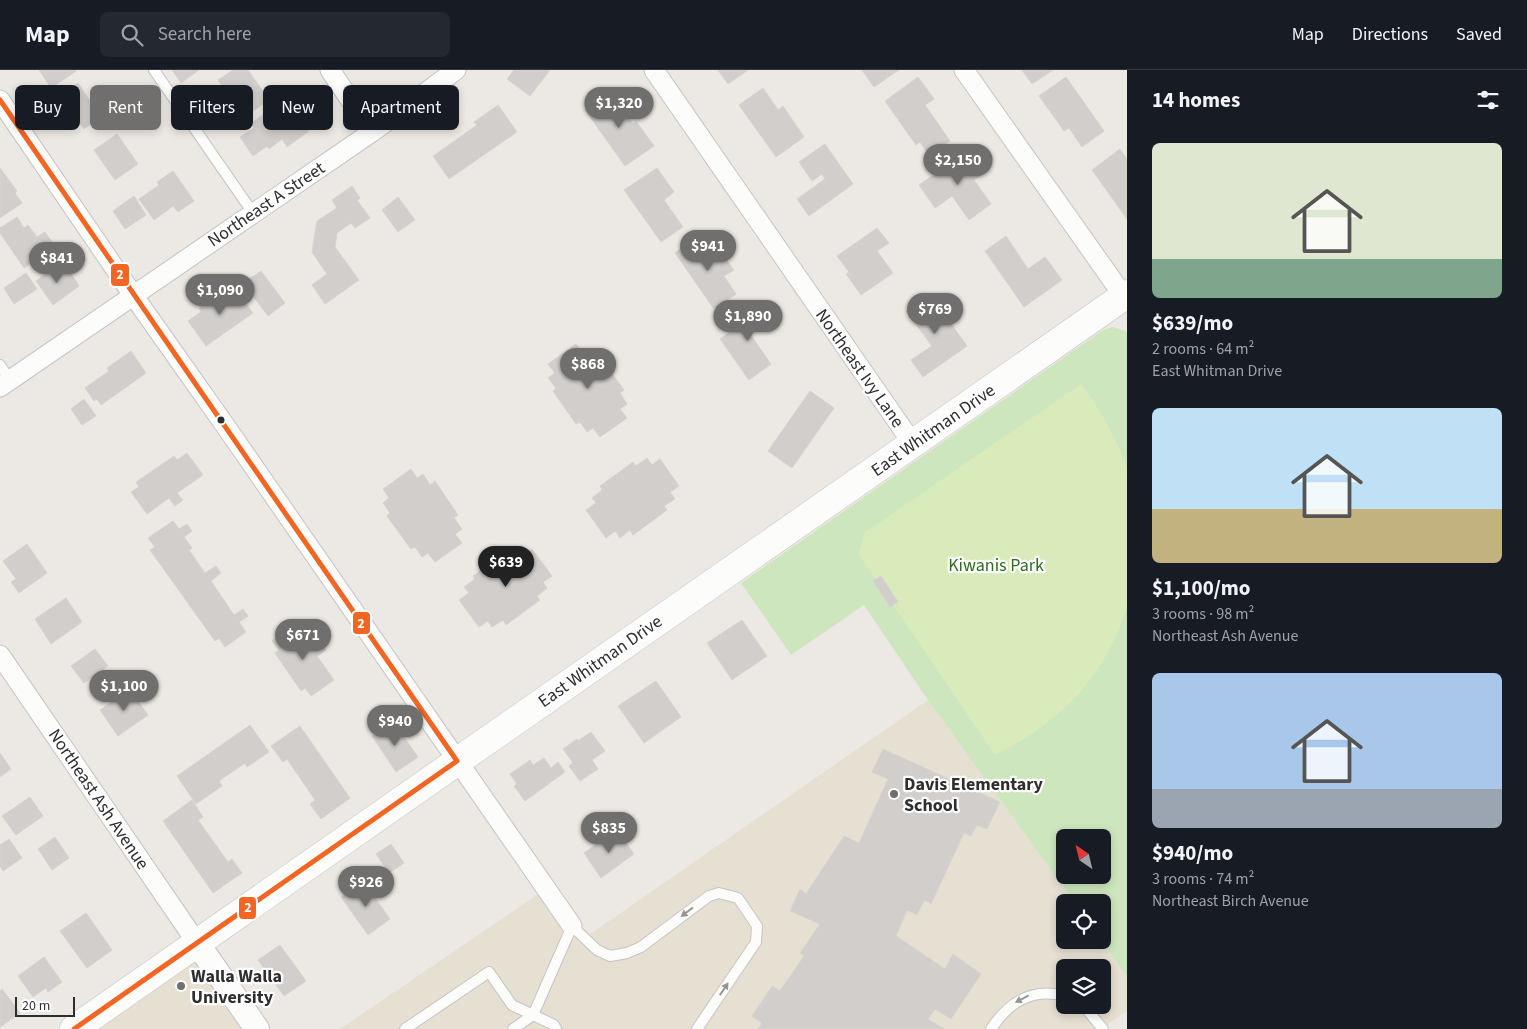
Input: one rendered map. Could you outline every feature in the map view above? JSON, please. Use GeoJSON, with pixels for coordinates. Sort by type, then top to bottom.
{"type":"FeatureCollection","features":[{"type":"Feature","properties":{"kind":"main road","name":"East Whitman Drive"},"geometry":{"type":"LineString","coordinates":[[74,1029],[1126,297]]}},
{"type":"Feature","properties":{"kind":"street"},"geometry":{"type":"LineString","coordinates":[[330,70],[372,132]]}},
{"type":"Feature","properties":{"kind":"street","name":"Northeast A Street"},"geometry":{"type":"LineString","coordinates":[[3,377],[133,295],[253,214],[372,132],[456,70]]}},
{"type":"Feature","properties":{"kind":"street","name":"Northeast Ivy Lane"},"geometry":{"type":"LineString","coordinates":[[654,70],[913,444]]}},
{"type":"Feature","properties":{"kind":"street"},"geometry":{"type":"LineString","coordinates":[[964,70],[1126,297]]}},
{"type":"Feature","properties":{"kind":"street"},"geometry":{"type":"LineString","coordinates":[[0,100],[133,295],[572,926]]}},
{"type":"Feature","properties":{"kind":"street","name":"Northeast Ash Avenue"},"geometry":{"type":"LineString","coordinates":[[0,655],[197,943]]}},
{"type":"Feature","properties":{"kind":"street"},"geometry":{"type":"LineString","coordinates":[[197,943],[257,1029]]}},
{"type":"Feature","properties":{"kind":"lane"},"geometry":{"type":"LineString","coordinates":[[154,70],[253,214]]}},
{"type":"Feature","properties":{"kind":"lane"},"geometry":{"type":"LineString","coordinates":[[513,1029],[533,1016],[572,926],[597,950],[610,956],[627,953],[641,946],[708,896],[719,893],[738,898],[756,926],[756,942],[697,1029]]}},
{"type":"Feature","properties":{"kind":"lane"},"geometry":{"type":"LineString","coordinates":[[406,1029],[489,972],[512,1005],[554,1025],[556,1029]]}},
{"type":"Feature","properties":{"kind":"lane"},"geometry":{"type":"LineString","coordinates":[[990,1029],[1010,1006],[1026,996],[1040,993],[1056,994]]}},
{"type":"Feature","properties":{"kind":"lane"},"geometry":{"type":"LineString","coordinates":[[1090,1014],[1103,1029]]}},
{"type":"Feature","properties":{"kind":"shaded area","name":"Davis Elementary School"},"geometry":{"type":"Polygon","coordinates":[[[928,700],[1056,877],[1056,884],[1061,884],[1068,894],[1056,894],[1056,949],[1107,949],[1127,977],[1127,1011],[1101,1029],[340,1029],[547,888],[583,939],[928,700]]]}},
{"type":"Feature","properties":{"kind":"shaded area","name":"Walla Walla University"},"geometry":{"type":"Polygon","coordinates":[[[197,943],[256,1029],[74,1029],[197,943]]]}},
{"type":"Feature","properties":{"kind":"green space","name":"Kiwanis Park"},"geometry":{"type":"Polygon","coordinates":[[[1113,327],[1127,333],[1127,977],[1107,949],[1111,949],[1111,894],[1068,894],[1061,884],[1111,884],[1111,829],[1056,829],[1056,877],[928,700],[864,605],[791,655],[741,583],[1103,330],[1113,327]]]}},
{"type":"Feature","properties":{"kind":"green space"},"geometry":{"type":"Polygon","coordinates":[[[1081,384],[1107,424],[1127,468],[1127,607],[1118,632],[1106,656],[1077,696],[1040,728],[995,755],[859,555],[864,533],[1081,384]]]}},
{"type":"Feature","properties":{"kind":"building"},"geometry":{"type":"Polygon","coordinates":[[[39,70],[76,71],[55,85],[49,85],[39,70]]]}},
{"type":"Feature","properties":{"kind":"building"},"geometry":{"type":"Polygon","coordinates":[[[172,70],[199,70],[181,83],[172,70]]]}},
{"type":"Feature","properties":{"kind":"building"},"geometry":{"type":"Polygon","coordinates":[[[233,70],[248,70],[263,91],[263,104],[253,111],[253,85],[222,85],[218,80],[233,70]]]}},
{"type":"Feature","properties":{"kind":"building"},"geometry":{"type":"Polygon","coordinates":[[[514,70],[550,70],[530,96],[507,79],[514,70]]]}},
{"type":"Feature","properties":{"kind":"building"},"geometry":{"type":"Polygon","coordinates":[[[718,70],[748,70],[728,84],[718,70]]]}},
{"type":"Feature","properties":{"kind":"building"},"geometry":{"type":"Polygon","coordinates":[[[862,70],[899,70],[874,87],[862,70]]]}},
{"type":"Feature","properties":{"kind":"building"},"geometry":{"type":"Polygon","coordinates":[[[1022,70],[1053,70],[1032,84],[1022,70]]]}},
{"type":"Feature","properties":{"kind":"building"},"geometry":{"type":"Polygon","coordinates":[[[918,77],[934,99],[925,105],[950,141],[929,155],[920,142],[916,145],[885,101],[918,77]]]}},
{"type":"Feature","properties":{"kind":"building"},"geometry":{"type":"Polygon","coordinates":[[[1066,77],[1104,131],[1082,147],[1069,128],[1064,131],[1039,96],[1066,77]]]}},
{"type":"Feature","properties":{"kind":"building"},"geometry":{"type":"Polygon","coordinates":[[[80,86],[90,101],[90,125],[84,129],[80,124],[80,86]]]}},
{"type":"Feature","properties":{"kind":"building"},"geometry":{"type":"Polygon","coordinates":[[[763,88],[778,110],[783,106],[804,137],[776,157],[739,105],[763,88]]]}},
{"type":"Feature","properties":{"kind":"building"},"geometry":{"type":"Polygon","coordinates":[[[611,92],[633,124],[636,121],[654,146],[625,166],[585,110],[611,92]]]}},
{"type":"Feature","properties":{"kind":"building"},"geometry":{"type":"Polygon","coordinates":[[[498,105],[517,132],[449,179],[433,156],[477,125],[474,122],[498,105]]]}},
{"type":"Feature","properties":{"kind":"building"},"geometry":{"type":"Polygon","coordinates":[[[263,115],[263,130],[309,131],[287,147],[282,139],[269,149],[267,146],[253,156],[240,137],[253,130],[253,122],[263,115]]]}},
{"type":"Feature","properties":{"kind":"building"},"geometry":{"type":"Polygon","coordinates":[[[117,134],[138,164],[115,180],[94,150],[117,134]]]}},
{"type":"Feature","properties":{"kind":"building"},"geometry":{"type":"Polygon","coordinates":[[[825,144],[853,184],[809,216],[797,199],[825,179],[822,174],[812,181],[799,162],[825,144]]]}},
{"type":"Feature","properties":{"kind":"building"},"geometry":{"type":"Polygon","coordinates":[[[1120,149],[1127,159],[1127,219],[1092,170],[1120,149]]]}},
{"type":"Feature","properties":{"kind":"building"},"geometry":{"type":"Polygon","coordinates":[[[968,150],[984,173],[974,180],[991,204],[969,220],[952,196],[935,208],[919,185],[968,150]]]}},
{"type":"Feature","properties":{"kind":"building"},"geometry":{"type":"Polygon","coordinates":[[[0,168],[17,191],[15,193],[22,203],[0,218],[0,168]]]}},
{"type":"Feature","properties":{"kind":"building"},"geometry":{"type":"Polygon","coordinates":[[[657,168],[674,192],[664,200],[683,227],[661,242],[624,190],[657,168]]]}},
{"type":"Feature","properties":{"kind":"building"},"geometry":{"type":"Polygon","coordinates":[[[173,171],[194,201],[178,212],[173,206],[154,220],[139,199],[159,185],[157,182],[173,171]]]}},
{"type":"Feature","properties":{"kind":"building"},"geometry":{"type":"Polygon","coordinates":[[[352,186],[360,198],[357,200],[370,218],[355,228],[351,223],[337,233],[335,247],[359,280],[325,304],[312,285],[327,274],[312,252],[317,221],[337,208],[332,200],[352,186]]]}},
{"type":"Feature","properties":{"kind":"building"},"geometry":{"type":"Polygon","coordinates":[[[134,196],[146,215],[125,229],[113,211],[134,196]]]}},
{"type":"Feature","properties":{"kind":"building"},"geometry":{"type":"Polygon","coordinates":[[[398,197],[415,220],[398,232],[382,210],[398,197]]]}},
{"type":"Feature","properties":{"kind":"building"},"geometry":{"type":"Polygon","coordinates":[[[17,217],[24,228],[28,225],[37,237],[45,232],[55,246],[24,268],[0,233],[0,228],[17,217]]]}},
{"type":"Feature","properties":{"kind":"building"},"geometry":{"type":"Polygon","coordinates":[[[877,228],[889,243],[877,251],[893,273],[861,295],[846,274],[849,272],[837,256],[877,228]]]}},
{"type":"Feature","properties":{"kind":"building"},"geometry":{"type":"Polygon","coordinates":[[[1006,236],[1028,269],[1045,257],[1062,280],[1024,307],[985,251],[1006,236]]]}},
{"type":"Feature","properties":{"kind":"building"},"geometry":{"type":"Polygon","coordinates":[[[696,237],[711,259],[721,252],[734,270],[724,276],[736,294],[714,309],[675,253],[696,237]]]}},
{"type":"Feature","properties":{"kind":"building"},"geometry":{"type":"Polygon","coordinates":[[[60,264],[65,272],[69,270],[79,286],[53,305],[36,281],[60,264]]]}},
{"type":"Feature","properties":{"kind":"building"},"geometry":{"type":"Polygon","coordinates":[[[261,271],[285,303],[268,316],[243,283],[261,271]]]}},
{"type":"Feature","properties":{"kind":"building"},"geometry":{"type":"Polygon","coordinates":[[[26,273],[37,289],[14,304],[4,288],[26,273]]]}},
{"type":"Feature","properties":{"kind":"building"},"geometry":{"type":"Polygon","coordinates":[[[235,288],[253,313],[206,346],[188,321],[201,312],[199,308],[214,297],[217,301],[235,288]]]}},
{"type":"Feature","properties":{"kind":"building"},"geometry":{"type":"Polygon","coordinates":[[[930,294],[967,346],[923,377],[911,360],[932,346],[906,311],[930,294]]]}},
{"type":"Feature","properties":{"kind":"building"},"geometry":{"type":"Polygon","coordinates":[[[756,302],[769,320],[750,334],[771,364],[749,380],[720,339],[741,324],[736,317],[756,302]]]}},
{"type":"Feature","properties":{"kind":"building"},"geometry":{"type":"Polygon","coordinates":[[[576,344],[583,353],[589,349],[596,360],[600,357],[624,390],[620,393],[627,404],[620,409],[627,418],[600,437],[593,428],[587,432],[580,422],[576,424],[553,391],[556,388],[548,378],[555,373],[548,364],[576,344]]]}},
{"type":"Feature","properties":{"kind":"building"},"geometry":{"type":"Polygon","coordinates":[[[131,351],[146,373],[101,405],[97,399],[94,401],[85,388],[109,371],[107,368],[131,351]]]}},
{"type":"Feature","properties":{"kind":"building"},"geometry":{"type":"Polygon","coordinates":[[[810,391],[834,408],[792,468],[768,451],[810,391]]]}},
{"type":"Feature","properties":{"kind":"building"},"geometry":{"type":"Polygon","coordinates":[[[84,399],[96,416],[82,425],[71,409],[84,399]]]}},
{"type":"Feature","properties":{"kind":"building"},"geometry":{"type":"Polygon","coordinates":[[[187,453],[203,475],[177,493],[183,500],[175,506],[169,498],[147,514],[131,492],[139,487],[136,482],[174,456],[177,460],[187,453]]]}},
{"type":"Feature","properties":{"kind":"building"},"geometry":{"type":"Polygon","coordinates":[[[647,458],[652,465],[660,459],[679,486],[670,492],[675,499],[664,506],[667,510],[633,535],[630,530],[620,538],[615,531],[606,538],[586,510],[596,503],[592,498],[602,490],[600,486],[633,462],[636,466],[647,458]]]}},
{"type":"Feature","properties":{"kind":"building"},"geometry":{"type":"Polygon","coordinates":[[[411,469],[417,478],[423,474],[430,485],[435,481],[458,515],[454,518],[462,529],[455,534],[462,543],[435,562],[428,553],[422,557],[415,547],[411,549],[387,516],[390,513],[383,503],[389,498],[383,489],[411,469]]]}},
{"type":"Feature","properties":{"kind":"building"},"geometry":{"type":"Polygon","coordinates":[[[173,521],[179,529],[187,524],[192,531],[184,537],[192,548],[189,550],[205,573],[216,566],[221,573],[211,581],[234,615],[243,609],[248,616],[239,622],[246,632],[225,647],[219,638],[215,641],[150,550],[155,547],[148,538],[173,521]]]}},
{"type":"Feature","properties":{"kind":"building"},"geometry":{"type":"Polygon","coordinates":[[[27,544],[47,573],[19,593],[11,582],[16,579],[3,561],[27,544]]]}},
{"type":"Feature","properties":{"kind":"building"},"geometry":{"type":"Polygon","coordinates":[[[519,548],[524,555],[532,549],[552,576],[543,582],[547,588],[537,596],[540,600],[506,625],[503,620],[492,627],[488,621],[479,627],[459,600],[469,593],[464,587],[475,579],[473,576],[506,552],[509,556],[519,548]]]}},
{"type":"Feature","properties":{"kind":"building"},"geometry":{"type":"Polygon","coordinates":[[[881,576],[898,602],[890,607],[873,581],[881,576]]]}},
{"type":"Feature","properties":{"kind":"building"},"geometry":{"type":"Polygon","coordinates":[[[66,598],[82,622],[51,644],[35,619],[66,598]]]}},
{"type":"Feature","properties":{"kind":"building"},"geometry":{"type":"Polygon","coordinates":[[[742,620],[767,656],[732,680],[707,643],[742,620]]]}},
{"type":"Feature","properties":{"kind":"building"},"geometry":{"type":"Polygon","coordinates":[[[295,625],[311,648],[320,641],[326,650],[317,656],[334,680],[311,696],[305,688],[301,691],[275,653],[279,650],[272,641],[295,625]]]}},
{"type":"Feature","properties":{"kind":"building"},"geometry":{"type":"Polygon","coordinates":[[[95,649],[108,666],[84,683],[71,666],[95,649]]]}},
{"type":"Feature","properties":{"kind":"building"},"geometry":{"type":"Polygon","coordinates":[[[656,681],[681,717],[644,743],[618,706],[656,681]]]}},
{"type":"Feature","properties":{"kind":"building"},"geometry":{"type":"Polygon","coordinates":[[[130,689],[148,715],[118,736],[100,710],[130,689]]]}},
{"type":"Feature","properties":{"kind":"building"},"geometry":{"type":"Polygon","coordinates":[[[393,722],[418,757],[396,772],[372,736],[393,722]]]}},
{"type":"Feature","properties":{"kind":"building"},"geometry":{"type":"Polygon","coordinates":[[[250,725],[269,752],[247,767],[245,763],[219,781],[222,786],[196,804],[177,776],[250,725]]]}},
{"type":"Feature","properties":{"kind":"building"},"geometry":{"type":"Polygon","coordinates":[[[300,726],[350,798],[321,819],[310,804],[315,800],[287,759],[283,762],[271,746],[300,726]]]}},
{"type":"Feature","properties":{"kind":"building"},"geometry":{"type":"Polygon","coordinates":[[[591,732],[605,751],[592,760],[598,769],[580,781],[569,766],[573,763],[563,749],[591,732]]]}},
{"type":"Feature","properties":{"kind":"building","name":"Davis Elementary School"},"geometry":{"type":"Polygon","coordinates":[[[883,749],[1000,802],[987,829],[977,825],[971,836],[964,833],[931,904],[924,900],[917,915],[907,910],[896,936],[945,969],[953,954],[981,974],[951,1019],[935,1009],[928,1019],[944,1029],[758,1029],[762,1023],[752,1016],[772,986],[780,991],[804,956],[800,953],[820,924],[790,911],[800,889],[806,894],[844,836],[859,843],[888,779],[872,772],[883,749]]]}},
{"type":"Feature","properties":{"kind":"building"},"geometry":{"type":"Polygon","coordinates":[[[0,753],[11,769],[0,777],[0,753]]]}},
{"type":"Feature","properties":{"kind":"building"},"geometry":{"type":"Polygon","coordinates":[[[544,758],[551,768],[558,762],[565,772],[525,801],[514,786],[517,784],[510,774],[530,760],[533,765],[544,758]]]}},
{"type":"Feature","properties":{"kind":"building"},"geometry":{"type":"Polygon","coordinates":[[[30,797],[43,816],[16,835],[2,816],[30,797]]]}},
{"type":"Feature","properties":{"kind":"building"},"geometry":{"type":"Polygon","coordinates":[[[192,800],[203,817],[198,820],[228,862],[232,859],[242,873],[213,893],[163,821],[192,800]]]}},
{"type":"Feature","properties":{"kind":"building"},"geometry":{"type":"Polygon","coordinates":[[[617,830],[634,854],[601,878],[584,853],[617,830]]]}},
{"type":"Feature","properties":{"kind":"building"},"geometry":{"type":"Polygon","coordinates":[[[55,837],[69,858],[52,870],[38,849],[55,837]]]}},
{"type":"Feature","properties":{"kind":"building"},"geometry":{"type":"Polygon","coordinates":[[[9,839],[22,858],[3,871],[0,866],[0,845],[9,839]]]}},
{"type":"Feature","properties":{"kind":"building"},"geometry":{"type":"Polygon","coordinates":[[[391,844],[404,863],[389,873],[376,854],[391,844]]]}},
{"type":"Feature","properties":{"kind":"building"},"geometry":{"type":"Polygon","coordinates":[[[363,881],[390,919],[368,935],[341,897],[363,881]]]}},
{"type":"Feature","properties":{"kind":"building"},"geometry":{"type":"Polygon","coordinates":[[[86,913],[112,950],[87,968],[60,931],[86,913]]]}},
{"type":"Feature","properties":{"kind":"building"},"geometry":{"type":"Polygon","coordinates":[[[280,945],[306,981],[284,996],[258,960],[280,945]]]}},
{"type":"Feature","properties":{"kind":"building"},"geometry":{"type":"Polygon","coordinates":[[[44,957],[62,982],[48,992],[46,988],[33,997],[18,976],[44,957]]]}},
{"type":"Feature","properties":{"kind":"building"},"geometry":{"type":"Polygon","coordinates":[[[2,989],[20,1013],[0,1027],[0,991],[2,989]]]}},
{"type":"Feature","properties":{"kind":"transit line","name":"2"},"geometry":{"type":"LineString","coordinates":[[0,100],[457,761],[74,1029]]}},
{"type":"Feature","properties":{"kind":"place","name":"Davis Elementary School"},"geometry":{"type":"Point","coordinates":[894,794]}},
{"type":"Feature","properties":{"kind":"place","name":"Walla Walla University"},"geometry":{"type":"Point","coordinates":[181,986]}}]}
